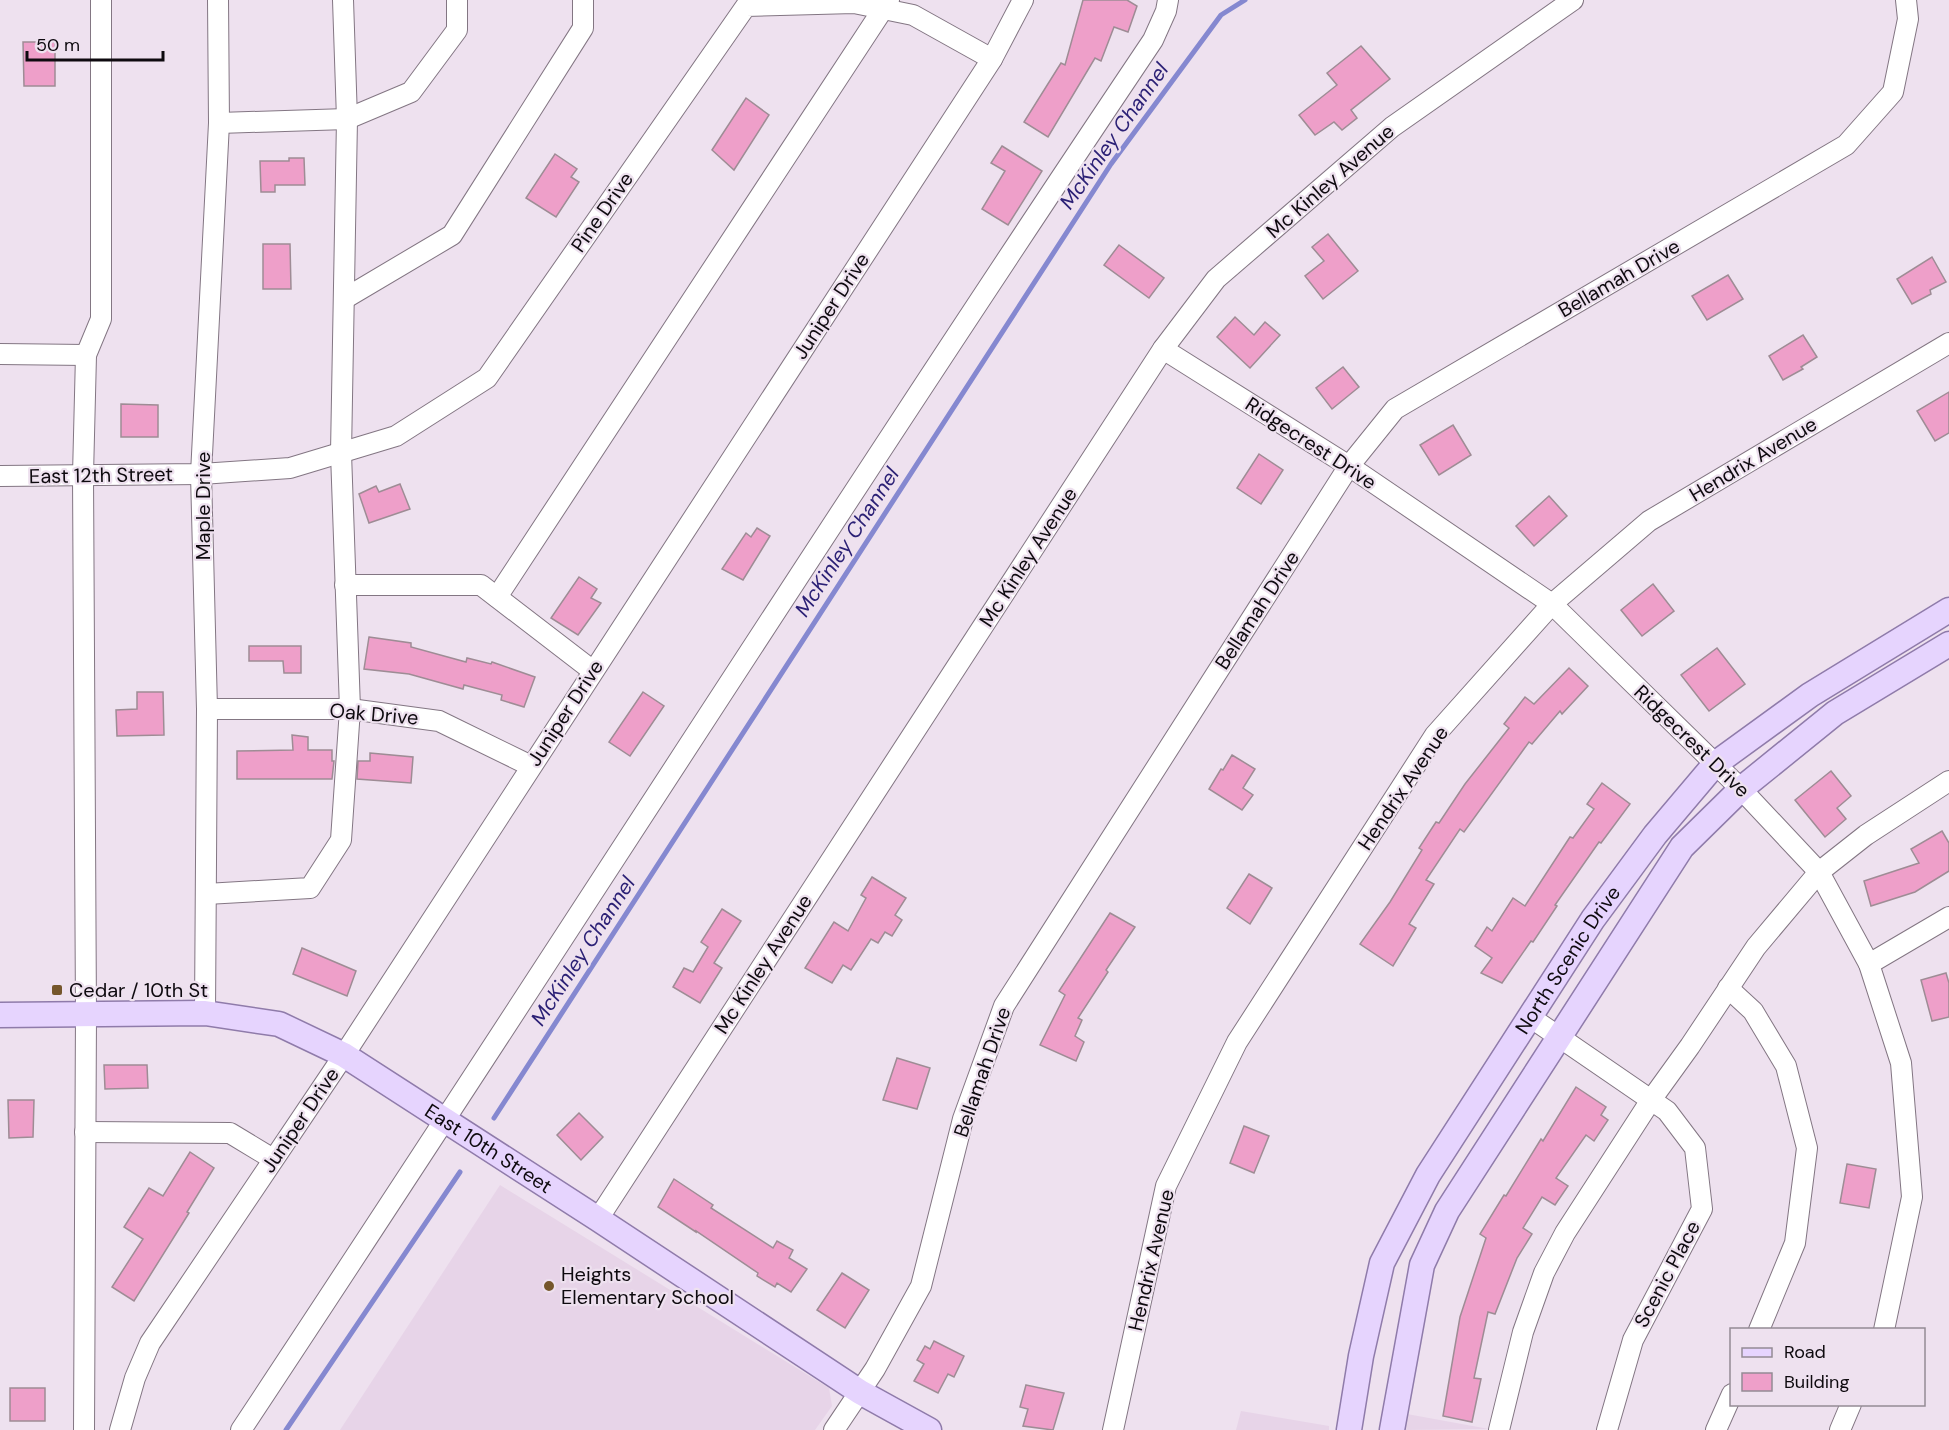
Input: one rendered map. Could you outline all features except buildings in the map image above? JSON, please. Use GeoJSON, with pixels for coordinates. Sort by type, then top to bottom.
{"type":"FeatureCollection","features":[{"type":"Feature","properties":{"kind":"main road","name":"North Scenic Drive"},"geometry":{"type":"LineString","coordinates":[[1349,1430],[1360,1356],[1382,1263],[1428,1175],[1600,910],[1655,835],[1714,764],[1810,695],[1949,610]]}},
{"type":"Feature","properties":{"kind":"main road","name":"North Scenic Drive"},"geometry":{"type":"LineString","coordinates":[[1392,1430],[1422,1265],[1447,1210],[1682,847],[1741,789],[1835,713],[1949,644]]}},
{"type":"Feature","properties":{"kind":"main road","name":"East 10th Street"},"geometry":{"type":"LineString","coordinates":[[0,1015],[205,1013],[279,1024],[344,1055],[860,1392],[929,1430]]}},
{"type":"Feature","properties":{"kind":"street"},"geometry":{"type":"LineString","coordinates":[[84,1430],[86,1014],[83,475],[86,355],[101,319],[101,0]]}},
{"type":"Feature","properties":{"kind":"street","name":"Maple Drive"},"geometry":{"type":"LineString","coordinates":[[205,1013],[207,709],[201,474],[219,123],[218,0]]}},
{"type":"Feature","properties":{"kind":"street"},"geometry":{"type":"LineString","coordinates":[[206,894],[310,888],[341,840],[350,709],[340,453],[347,119],[343,0]]}},
{"type":"Feature","properties":{"kind":"street"},"geometry":{"type":"LineString","coordinates":[[219,123],[347,119],[411,92],[457,30],[457,0]]}},
{"type":"Feature","properties":{"kind":"street"},"geometry":{"type":"LineString","coordinates":[[344,299],[452,235],[583,28],[584,0]]}},
{"type":"Feature","properties":{"kind":"street","name":"Juniper Drive"},"geometry":{"type":"LineString","coordinates":[[120,1430],[135,1378],[150,1343],[344,1055],[992,58],[1023,0]]}},
{"type":"Feature","properties":{"kind":"street"},"geometry":{"type":"LineString","coordinates":[[241,1430],[446,1121],[994,276],[1153,40],[1166,11],[1168,0]]}},
{"type":"Feature","properties":{"kind":"street","name":"Mc Kinley Avenue"},"geometry":{"type":"LineString","coordinates":[[598,1219],[1164,349],[1216,279],[1383,135],[1573,0]]}},
{"type":"Feature","properties":{"kind":"street","name":"Bellamah Drive"},"geometry":{"type":"LineString","coordinates":[[834,1430],[875,1369],[921,1286],[963,1119],[1004,1006],[1349,466],[1395,409],[1846,145],[1893,92],[1908,19],[1906,0]]}},
{"type":"Feature","properties":{"kind":"street"},"geometry":{"type":"LineString","coordinates":[[497,597],[886,4]]}},
{"type":"Feature","properties":{"kind":"street","name":"Pine Drive"},"geometry":{"type":"LineString","coordinates":[[201,474],[290,468],[396,436],[487,378],[746,6],[886,4],[914,15],[992,58]]}},
{"type":"Feature","properties":{"kind":"street","name":"Hendrix Avenue"},"geometry":{"type":"LineString","coordinates":[[1113,1430],[1166,1186],[1237,1042],[1436,735],[1552,604],[1649,520],[1949,343]]}},
{"type":"Feature","properties":{"kind":"street","name":"Ridgecrest Drive"},"geometry":{"type":"LineString","coordinates":[[1164,349],[1349,466],[1552,604],[1741,789],[1818,873],[1869,964],[1900,1063],[1912,1197],[1884,1328]]}},
{"type":"Feature","properties":{"kind":"street"},"geometry":{"type":"LineString","coordinates":[[0,354],[86,355]]}},
{"type":"Feature","properties":{"kind":"street","name":"East 12th Street"},"geometry":{"type":"LineString","coordinates":[[0,476],[201,474]]}},
{"type":"Feature","properties":{"kind":"street"},"geometry":{"type":"LineString","coordinates":[[345,585],[481,585],[593,671]]}},
{"type":"Feature","properties":{"kind":"street","name":"Oak Drive"},"geometry":{"type":"LineString","coordinates":[[207,709],[350,709],[439,720],[531,766]]}},
{"type":"Feature","properties":{"kind":"street"},"geometry":{"type":"LineString","coordinates":[[1499,1430],[1523,1332],[1544,1273],[1565,1233],[1651,1100],[1756,947],[1818,873],[1866,835],[1949,781]]}},
{"type":"Feature","properties":{"kind":"street"},"geometry":{"type":"LineString","coordinates":[[1869,964],[1949,917]]}},
{"type":"Feature","properties":{"kind":"street"},"geometry":{"type":"LineString","coordinates":[[1728,988],[1753,1011],[1786,1066],[1807,1148],[1795,1244],[1760,1328]]}},
{"type":"Feature","properties":{"kind":"street","name":"Scenic Place"},"geometry":{"type":"LineString","coordinates":[[1530,1017],[1667,1111],[1695,1148],[1701,1209],[1633,1340],[1607,1430]]}},
{"type":"Feature","properties":{"kind":"street"},"geometry":{"type":"LineString","coordinates":[[85,1132],[230,1133],[273,1160]]}},
{"type":"Feature","properties":{"kind":"street"},"geometry":{"type":"LineString","coordinates":[[1716,1430],[1730,1396]]}},
{"type":"Feature","properties":{"kind":"street"},"geometry":{"type":"LineString","coordinates":[[1840,1430],[1850,1406]]}},
{"type":"Feature","properties":{"kind":"shaded area","name":"Heights Elementary School"},"geometry":{"type":"Polygon","coordinates":[[[500,1185],[829,1388],[832,1406],[815,1430],[340,1430],[500,1185]]]}},
{"type":"Feature","properties":{"kind":"shaded area"},"geometry":{"type":"Polygon","coordinates":[[[1241,1411],[1329,1426],[1329,1430],[1236,1430],[1241,1411]]]}},
{"type":"Feature","properties":{"kind":"shaded area"},"geometry":{"type":"Polygon","coordinates":[[[1407,1414],[1489,1429],[1405,1430],[1407,1414]]]}},
{"type":"Feature","properties":{"kind":"waterway","name":"McKinley Channel"},"geometry":{"type":"LineString","coordinates":[[494,1118],[1111,164],[1221,15],[1245,0]]}},
{"type":"Feature","properties":{"kind":"waterway","name":"McKinley Channel"},"geometry":{"type":"LineString","coordinates":[[286,1430],[460,1172]]}},
{"type":"Feature","properties":{"kind":"place","name":"Cedar / 10th St"},"geometry":{"type":"Point","coordinates":[57,990]}},
{"type":"Feature","properties":{"kind":"place","name":"Heights Elementary School"},"geometry":{"type":"Point","coordinates":[549,1286]}}]}
